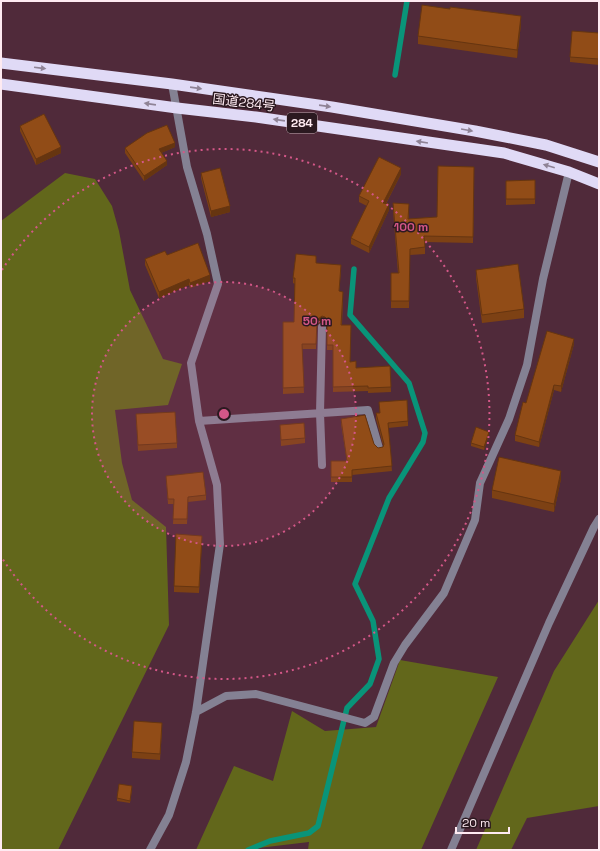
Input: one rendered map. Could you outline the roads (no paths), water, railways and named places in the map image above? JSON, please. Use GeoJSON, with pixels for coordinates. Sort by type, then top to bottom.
{"type":"FeatureCollection","features":[{"type":"Feature","properties":{"kind":"highway","name":"国道284号"},"geometry":{"type":"LineString","coordinates":[[1,63],[172,84],[332,107],[475,131],[546,145],[599,162]]}},
{"type":"Feature","properties":{"kind":"highway","name":"国道284号"},"geometry":{"type":"LineString","coordinates":[[1,84],[177,108],[256,117],[504,153],[569,172],[599,184]]}},
{"type":"Feature","properties":{"kind":"street"},"geometry":{"type":"LineString","coordinates":[[150,850],[169,815],[186,762],[196,712],[220,544],[217,485],[199,421],[191,363],[218,284],[207,234],[187,167],[172,84]]}},
{"type":"Feature","properties":{"kind":"street"},"geometry":{"type":"LineString","coordinates":[[196,712],[226,696],[256,694],[365,723],[374,717],[394,663],[444,593],[475,520],[480,483],[509,419],[527,366],[543,278],[569,172]]}},
{"type":"Feature","properties":{"kind":"street"},"geometry":{"type":"LineString","coordinates":[[322,327],[320,413],[322,465]]}},
{"type":"Feature","properties":{"kind":"street"},"geometry":{"type":"LineString","coordinates":[[199,421],[368,410],[379,448]]}},
{"type":"Feature","properties":{"kind":"street"},"geometry":{"type":"LineString","coordinates":[[451,850],[549,624],[599,519]]}},
{"type":"Feature","properties":{"kind":"waterway"},"geometry":{"type":"LineString","coordinates":[[395,75],[407,1]]}},
{"type":"Feature","properties":{"kind":"waterway"},"geometry":{"type":"LineString","coordinates":[[248,850],[270,841],[309,833],[318,826],[347,708],[370,684],[379,659],[373,621],[355,584],[389,498],[423,442],[425,433],[409,383],[350,315],[354,269]]}}]}
